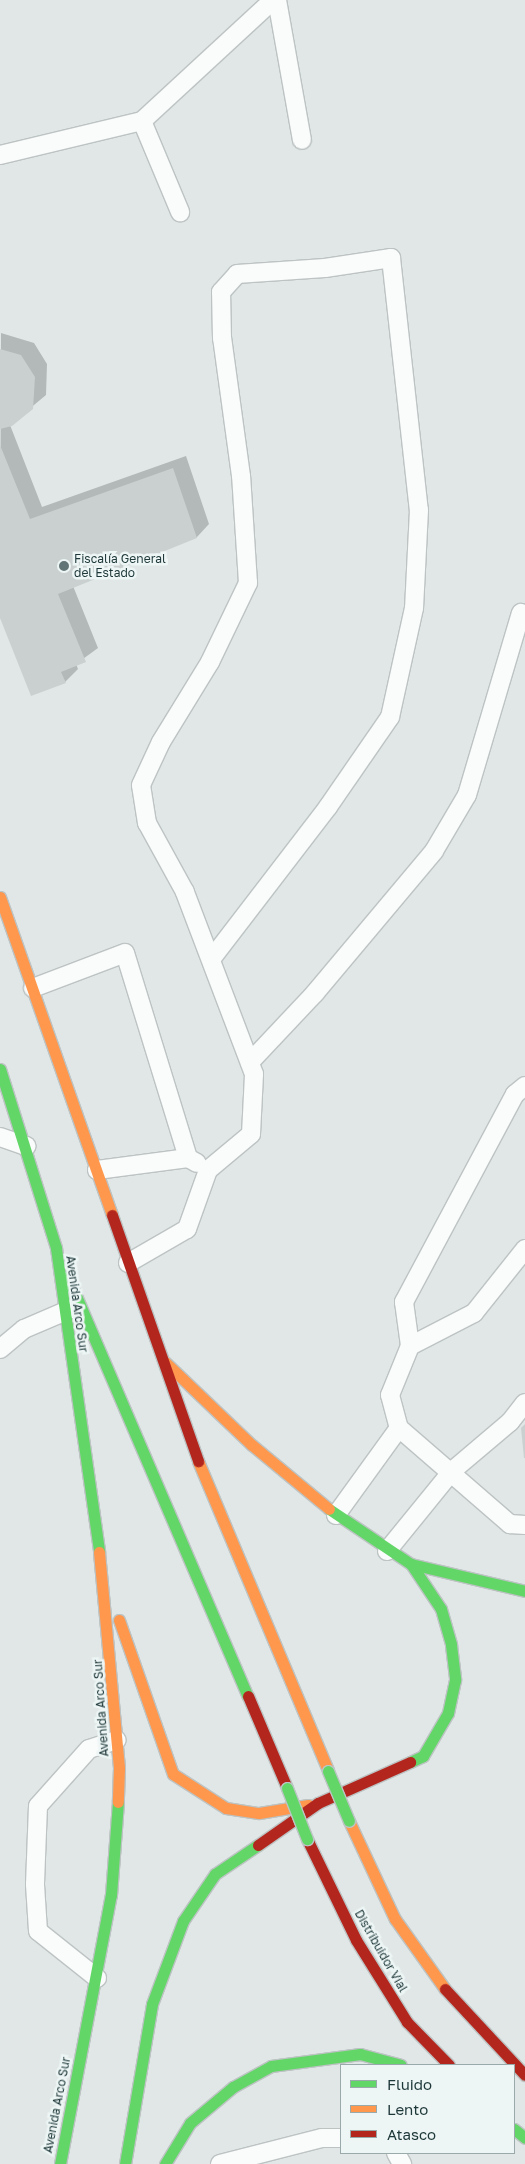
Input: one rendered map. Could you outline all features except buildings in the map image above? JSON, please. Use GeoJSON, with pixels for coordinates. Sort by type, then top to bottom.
{"type":"FeatureCollection","features":[{"type":"Feature","properties":{"kind":"main road"},"geometry":{"type":"LineString","coordinates":[[0,897],[34,988],[128,1264],[165,1362],[197,1458],[349,1821],[395,1919],[444,1988],[515,2064]]}},
{"type":"Feature","properties":{"kind":"main road","name":"Avenida Arco Sur"},"geometry":{"type":"LineString","coordinates":[[0,1069],[3,1090],[26,1146],[56,1248],[308,1839]]}},
{"type":"Feature","properties":{"kind":"main road","name":"Avenida Arco Sur"},"geometry":{"type":"LineString","coordinates":[[56,1248],[102,1564],[117,1740],[117,1844],[96,1978],[60,2164]]}},
{"type":"Feature","properties":{"kind":"main road"},"geometry":{"type":"LineString","coordinates":[[165,1362],[252,1445],[336,1515],[386,1551],[411,1564],[525,1591]]}},
{"type":"Feature","properties":{"kind":"main road"},"geometry":{"type":"LineString","coordinates":[[102,1564],[138,1679],[173,1774],[226,1808],[259,1813],[318,1803]]}},
{"type":"Feature","properties":{"kind":"main road"},"geometry":{"type":"LineString","coordinates":[[125,2164],[152,2004],[183,1921],[215,1874],[318,1803],[423,1756],[448,1713],[454,1680],[451,1645],[441,1609],[411,1564]]}},
{"type":"Feature","properties":{"kind":"main road","name":"Distribuidor Vial"},"geometry":{"type":"LineString","coordinates":[[308,1839],[356,1940],[407,2022],[448,2064]]}},
{"type":"Feature","properties":{"kind":"main road"},"geometry":{"type":"LineString","coordinates":[[165,2164],[190,2123],[233,2087],[271,2066],[330,2056],[360,2054],[396,2064]]}},
{"type":"Feature","properties":{"kind":"main road"},"geometry":{"type":"LineString","coordinates":[[515,2064],[525,2075]]}},
{"type":"Feature","properties":{"kind":"main road"},"geometry":{"type":"LineString","coordinates":[[515,2130],[525,2138]]}},
{"type":"Feature","properties":{"kind":"lane"},"geometry":{"type":"LineString","coordinates":[[0,155],[142,120],[273,0]]}},
{"type":"Feature","properties":{"kind":"lane"},"geometry":{"type":"LineString","coordinates":[[277,0],[302,140]]}},
{"type":"Feature","properties":{"kind":"lane"},"geometry":{"type":"LineString","coordinates":[[142,120],[180,212]]}},
{"type":"Feature","properties":{"kind":"lane"},"geometry":{"type":"LineString","coordinates":[[128,1264],[187,1230],[208,1170],[252,1134],[254,1074],[212,958],[184,892],[147,824],[141,785],[161,742],[210,662],[248,583],[241,476],[222,338],[221,292],[237,274],[392,258],[418,510],[414,608],[390,717],[328,806],[212,958]]}},
{"type":"Feature","properties":{"kind":"lane"},"geometry":{"type":"LineString","coordinates":[[250,1062],[315,994],[434,851],[467,796],[520,613]]}},
{"type":"Feature","properties":{"kind":"lane"},"geometry":{"type":"LineString","coordinates":[[34,988],[125,953],[188,1158]]}},
{"type":"Feature","properties":{"kind":"lane"},"geometry":{"type":"LineString","coordinates":[[525,1086],[515,1094],[404,1302],[410,1346],[390,1395],[399,1428],[452,1471],[510,1524],[525,1525]]}},
{"type":"Feature","properties":{"kind":"lane"},"geometry":{"type":"LineString","coordinates":[[0,1137],[26,1146]]}},
{"type":"Feature","properties":{"kind":"lane"},"geometry":{"type":"LineString","coordinates":[[97,1170],[188,1158],[208,1170]]}},
{"type":"Feature","properties":{"kind":"lane"},"geometry":{"type":"LineString","coordinates":[[410,1346],[474,1313],[525,1249]]}},
{"type":"Feature","properties":{"kind":"lane"},"geometry":{"type":"LineString","coordinates":[[0,1349],[24,1328],[80,1304]]}},
{"type":"Feature","properties":{"kind":"lane"},"geometry":{"type":"LineString","coordinates":[[386,1551],[452,1471],[510,1422],[525,1403]]}},
{"type":"Feature","properties":{"kind":"lane"},"geometry":{"type":"LineString","coordinates":[[336,1515],[399,1428]]}},
{"type":"Feature","properties":{"kind":"lane"},"geometry":{"type":"LineString","coordinates":[[96,1978],[38,1931],[35,1884],[38,1806],[90,1749],[117,1740]]}},
{"type":"Feature","properties":{"kind":"lane"},"geometry":{"type":"LineString","coordinates":[[220,2164],[322,2138],[340,2138]]}},
{"type":"Feature","properties":{"kind":"traffic: fast"},"geometry":{"type":"LineString","coordinates":[[0,1069],[56,1248],[99,1552]]}},
{"type":"Feature","properties":{"kind":"traffic: fast"},"geometry":{"type":"LineString","coordinates":[[68,1277],[248,1696]]}},
{"type":"Feature","properties":{"kind":"traffic: fast"},"geometry":{"type":"LineString","coordinates":[[329,1509],[411,1564],[441,1609],[451,1645],[455,1680],[448,1713],[423,1756],[410,1762]]}},
{"type":"Feature","properties":{"kind":"traffic: fast"},"geometry":{"type":"LineString","coordinates":[[411,1564],[525,1591]]}},
{"type":"Feature","properties":{"kind":"traffic: fast"},"geometry":{"type":"LineString","coordinates":[[328,1771],[349,1821]]}},
{"type":"Feature","properties":{"kind":"traffic: fast"},"geometry":{"type":"LineString","coordinates":[[287,1788],[307,1839]]}},
{"type":"Feature","properties":{"kind":"traffic: fast"},"geometry":{"type":"LineString","coordinates":[[60,2164],[111,1895],[118,1802]]}},
{"type":"Feature","properties":{"kind":"traffic: fast"},"geometry":{"type":"LineString","coordinates":[[125,2164],[152,2004],[183,1921],[215,1874],[258,1845]]}},
{"type":"Feature","properties":{"kind":"traffic: fast"},"geometry":{"type":"LineString","coordinates":[[165,2164],[190,2123],[233,2087],[271,2066],[360,2054],[397,2064]]}},
{"type":"Feature","properties":{"kind":"traffic: fast"},"geometry":{"type":"LineString","coordinates":[[515,2130],[525,2138]]}},
{"type":"Feature","properties":{"kind":"traffic: slow"},"geometry":{"type":"LineString","coordinates":[[0,897],[112,1215]]}},
{"type":"Feature","properties":{"kind":"traffic: slow"},"geometry":{"type":"LineString","coordinates":[[165,1362],[252,1445],[329,1509]]}},
{"type":"Feature","properties":{"kind":"traffic: slow"},"geometry":{"type":"LineString","coordinates":[[198,1461],[328,1771]]}},
{"type":"Feature","properties":{"kind":"traffic: slow"},"geometry":{"type":"LineString","coordinates":[[99,1552],[119,1768],[118,1802]]}},
{"type":"Feature","properties":{"kind":"traffic: slow"},"geometry":{"type":"LineString","coordinates":[[119,1620],[173,1774],[226,1808],[259,1813],[308,1805]]}},
{"type":"Feature","properties":{"kind":"traffic: slow"},"geometry":{"type":"LineString","coordinates":[[349,1821],[395,1919],[445,1989]]}},
{"type":"Feature","properties":{"kind":"traffic: jam"},"geometry":{"type":"LineString","coordinates":[[112,1215],[198,1461]]}},
{"type":"Feature","properties":{"kind":"traffic: jam"},"geometry":{"type":"LineString","coordinates":[[248,1696],[287,1788]]}},
{"type":"Feature","properties":{"kind":"traffic: jam"},"geometry":{"type":"LineString","coordinates":[[258,1845],[318,1803],[410,1762]]}},
{"type":"Feature","properties":{"kind":"traffic: jam"},"geometry":{"type":"LineString","coordinates":[[307,1839],[356,1940],[407,2022],[448,2064]]}},
{"type":"Feature","properties":{"kind":"traffic: jam"},"geometry":{"type":"LineString","coordinates":[[445,1989],[515,2064]]}},
{"type":"Feature","properties":{"kind":"traffic: jam"},"geometry":{"type":"LineString","coordinates":[[515,2064],[525,2075]]}},
{"type":"Feature","properties":{"kind":"place","name":"Fiscalía General del Estado"},"geometry":{"type":"Point","coordinates":[64,566]}}]}
